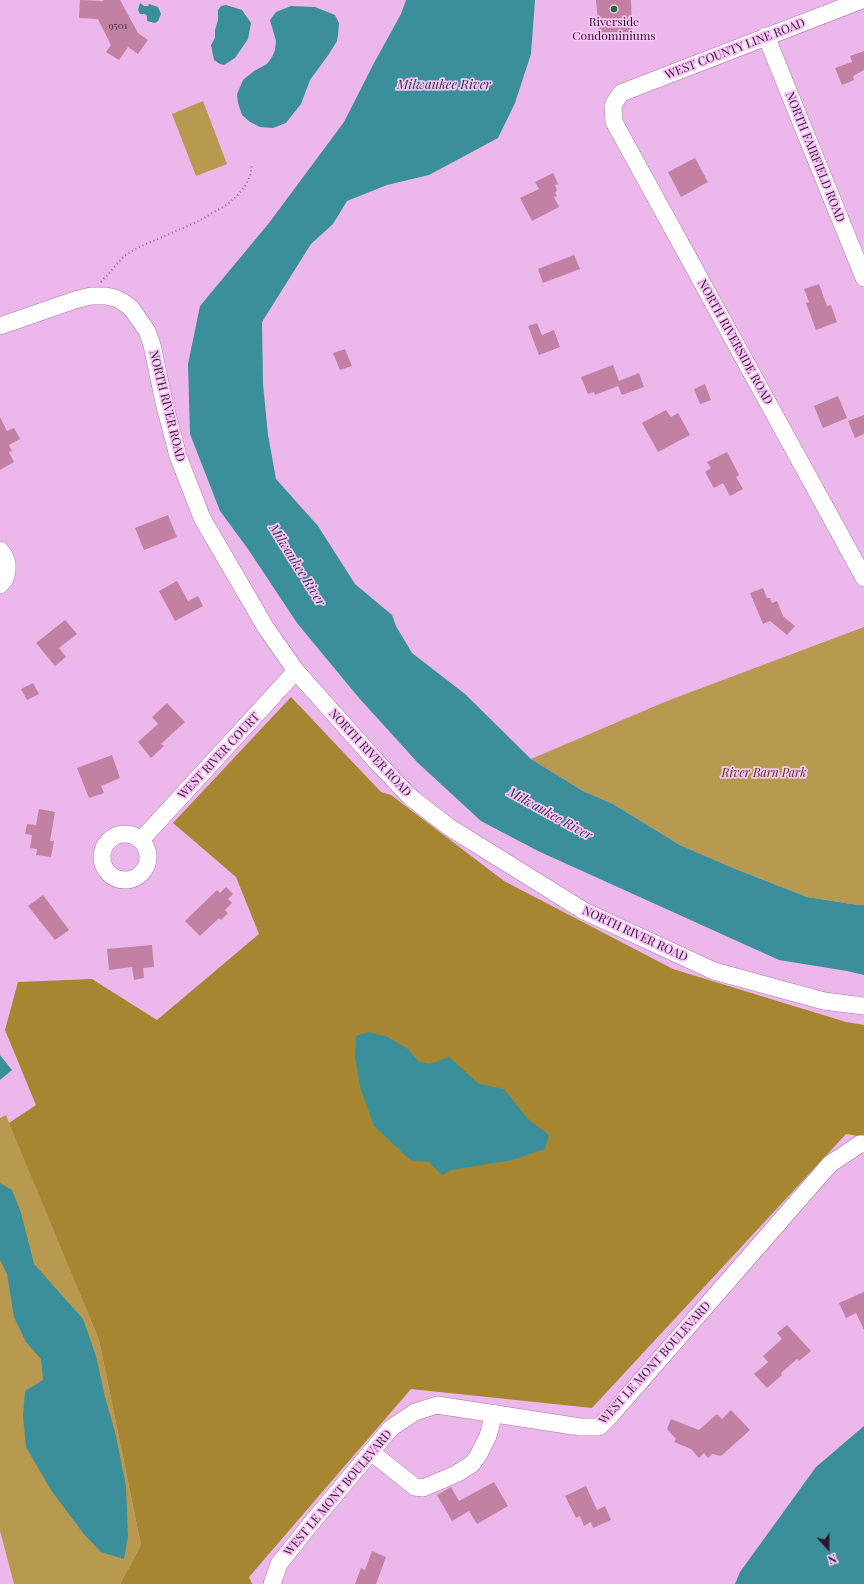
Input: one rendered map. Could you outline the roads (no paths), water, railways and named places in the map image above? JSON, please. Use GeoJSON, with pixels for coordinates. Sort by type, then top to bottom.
{"type":"FeatureCollection","features":[{"type":"Feature","properties":{"kind":"street","name":"WEST COUNTY LINE ROAD"},"geometry":{"type":"LineString","coordinates":[[613,104],[621,93],[862,0]]}},
{"type":"Feature","properties":{"kind":"street","name":"NORTH FAIRFIELD ROAD"},"geometry":{"type":"LineString","coordinates":[[766,36],[864,278]]}},
{"type":"Feature","properties":{"kind":"street","name":"NORTH RIVERSIDE ROAD"},"geometry":{"type":"LineString","coordinates":[[613,104],[614,122],[864,578]]}},
{"type":"Feature","properties":{"kind":"street","name":"NORTH RIVER ROAD"},"geometry":{"type":"LineString","coordinates":[[0,326],[90,297],[114,298],[131,308],[147,330],[152,345],[164,402],[178,456],[202,518],[266,628],[296,672],[376,761],[409,796],[449,828],[584,911],[714,971],[824,1001],[864,1006]]}},
{"type":"Feature","properties":{"kind":"street"},"geometry":{"type":"LineString","coordinates":[[0,550],[7,563],[7,571],[0,585]]}},
{"type":"Feature","properties":{"kind":"street","name":"WEST RIVER COURT"},"geometry":{"type":"LineString","coordinates":[[142,840],[296,672]]}},
{"type":"Feature","properties":{"kind":"street","name":"WEST LE MONT BOULEVARD"},"geometry":{"type":"LineString","coordinates":[[272,1584],[279,1564],[309,1526],[391,1428],[415,1412],[437,1405],[580,1427],[599,1426],[611,1415],[830,1164],[860,1144],[864,1144]]}},
{"type":"Feature","properties":{"kind":"street"},"geometry":{"type":"LineString","coordinates":[[371,1452],[415,1487],[424,1488],[456,1474],[472,1464],[488,1436],[494,1414]]}},
{"type":"Feature","properties":{"kind":"water","name":"Milwaukee River"},"geometry":{"type":"Polygon","coordinates":[[[406,0],[535,0],[531,54],[515,103],[498,138],[429,175],[387,185],[347,201],[333,224],[311,244],[262,322],[263,384],[268,435],[276,479],[318,526],[355,584],[392,615],[396,626],[412,653],[465,694],[531,759],[583,791],[613,804],[680,845],[733,868],[807,897],[864,905],[864,975],[779,960],[538,851],[481,821],[418,763],[359,698],[297,623],[248,549],[220,511],[190,434],[188,364],[200,306],[269,223],[344,122],[401,14],[406,0]]]}},
{"type":"Feature","properties":{"kind":"water"},"geometry":{"type":"Polygon","coordinates":[[[140,3],[144,6],[148,6],[149,4],[158,7],[161,14],[158,21],[155,23],[147,21],[147,16],[145,14],[140,14],[138,10],[140,3]]]}},
{"type":"Feature","properties":{"kind":"water"},"geometry":{"type":"Polygon","coordinates":[[[226,5],[242,10],[251,23],[248,39],[235,58],[224,65],[214,60],[211,45],[215,38],[218,10],[221,6],[226,5]]]}},
{"type":"Feature","properties":{"kind":"water"},"geometry":{"type":"Polygon","coordinates":[[[291,6],[315,7],[335,15],[339,23],[337,41],[310,80],[301,104],[286,123],[273,128],[260,127],[250,122],[242,115],[237,94],[243,80],[254,71],[267,64],[272,57],[275,50],[276,41],[270,20],[276,12],[291,6]]]}},
{"type":"Feature","properties":{"kind":"water"},"geometry":{"type":"Polygon","coordinates":[[[368,1032],[388,1037],[408,1049],[418,1061],[430,1064],[449,1057],[479,1084],[504,1089],[528,1119],[549,1135],[545,1149],[512,1160],[451,1170],[442,1175],[429,1162],[410,1160],[374,1126],[360,1087],[355,1056],[356,1036],[368,1032]]]}},
{"type":"Feature","properties":{"kind":"water"},"geometry":{"type":"Polygon","coordinates":[[[0,1055],[12,1070],[0,1080],[0,1055]]]}},
{"type":"Feature","properties":{"kind":"water"},"geometry":{"type":"Polygon","coordinates":[[[0,1183],[12,1190],[21,1213],[34,1264],[83,1319],[96,1356],[105,1397],[115,1432],[126,1486],[128,1537],[124,1559],[101,1552],[83,1533],[51,1490],[26,1447],[23,1416],[25,1391],[43,1380],[41,1359],[26,1342],[14,1317],[7,1274],[0,1260],[0,1183]]]}},
{"type":"Feature","properties":{"kind":"water"},"geometry":{"type":"Polygon","coordinates":[[[864,1426],[864,1584],[735,1584],[740,1572],[816,1467],[864,1426]]]}},
{"type":"Feature","properties":{"kind":"place","name":"Riverside Condominiums"},"geometry":{"type":"Point","coordinates":[614,9]}},
{"type":"Feature","properties":{"kind":"park label","name":"River Barn Park"},"geometry":{"type":"Point","coordinates":[764,773]}}]}
